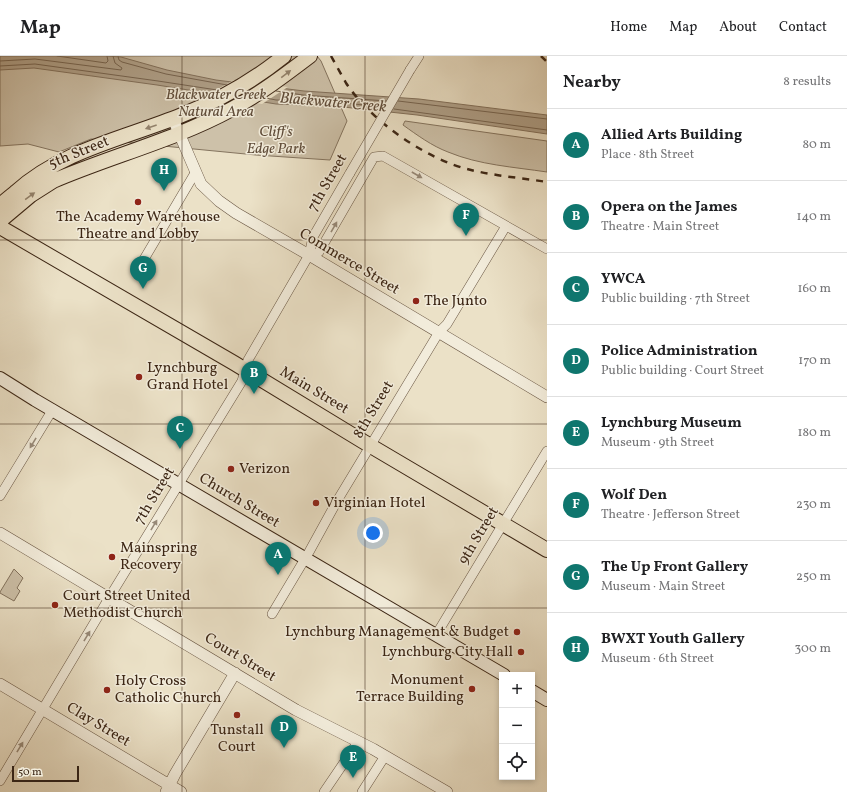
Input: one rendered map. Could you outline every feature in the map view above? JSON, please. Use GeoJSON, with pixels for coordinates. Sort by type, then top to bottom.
{"type":"FeatureCollection","features":[{"type":"Feature","properties":{"kind":"main road","name":"5th Street"},"geometry":{"type":"LineString","coordinates":[[0,206],[35,176],[48,168],[66,159],[205,106],[229,94],[256,77],[284,56]]}},
{"type":"Feature","properties":{"kind":"main road","name":"5th Street"},"geometry":{"type":"LineString","coordinates":[[0,221],[31,195],[53,181],[141,148],[212,119],[245,102],[310,56]]}},
{"type":"Feature","properties":{"kind":"main road","name":"Main Street"},"geometry":{"type":"LineString","coordinates":[[0,227],[245,370],[547,550]]}},
{"type":"Feature","properties":{"kind":"main road","name":"Church Street"},"geometry":{"type":"LineString","coordinates":[[0,378],[499,672]]}},
{"type":"Feature","properties":{"kind":"main road"},"geometry":{"type":"LineString","coordinates":[[535,693],[547,700]]}},
{"type":"Feature","properties":{"kind":"street","name":"7th Street"},"geometry":{"type":"LineString","coordinates":[[0,781],[42,709],[242,381],[248,360],[309,255],[313,236],[419,56]]}},
{"type":"Feature","properties":{"kind":"street","name":"Commerce Street"},"geometry":{"type":"LineString","coordinates":[[173,119],[201,184],[219,201],[236,213],[547,397]]}},
{"type":"Feature","properties":{"kind":"street"},"geometry":{"type":"LineString","coordinates":[[309,255],[319,252],[374,157],[383,156],[547,249]]}},
{"type":"Feature","properties":{"kind":"street"},"geometry":{"type":"LineString","coordinates":[[140,266],[195,173]]}},
{"type":"Feature","properties":{"kind":"street","name":"8th Street"},"geometry":{"type":"LineString","coordinates":[[272,614],[370,445],[438,332],[447,324],[506,226]]}},
{"type":"Feature","properties":{"kind":"street"},"geometry":{"type":"LineString","coordinates":[[0,496],[53,409]]}},
{"type":"Feature","properties":{"kind":"street","name":"9th Street"},"geometry":{"type":"LineString","coordinates":[[436,635],[547,451]]}},
{"type":"Feature","properties":{"kind":"street","name":"Court Street"},"geometry":{"type":"LineString","coordinates":[[0,533],[296,710],[385,756],[447,792]]}},
{"type":"Feature","properties":{"kind":"street"},"geometry":{"type":"LineString","coordinates":[[167,788],[235,673]]}},
{"type":"Feature","properties":{"kind":"street","name":"Clay Street"},"geometry":{"type":"LineString","coordinates":[[0,684],[167,788],[181,792]]}},
{"type":"Feature","properties":{"kind":"street"},"geometry":{"type":"LineString","coordinates":[[324,792],[358,742]]}},
{"type":"Feature","properties":{"kind":"street"},"geometry":{"type":"LineString","coordinates":[[362,792],[385,756]]}},
{"type":"Feature","properties":{"kind":"green space","name":"Blackwater Creek Natural Area"},"geometry":{"type":"Polygon","coordinates":[[[0,56],[317,56],[321,61],[347,121],[330,160],[256,155],[91,139],[59,152],[28,144],[0,146],[0,56]]]}},
{"type":"Feature","properties":{"kind":"green space"},"geometry":{"type":"Polygon","coordinates":[[[405,121],[547,141],[547,172],[472,160],[442,150],[403,125],[405,121]]]}},
{"type":"Feature","properties":{"kind":"green space"},"geometry":{"type":"Polygon","coordinates":[[[14,569],[23,578],[17,588],[20,591],[14,601],[0,592],[14,569]]]}},
{"type":"Feature","properties":{"kind":"water","name":"Blackwater Creek"},"geometry":{"type":"Polygon","coordinates":[[[0,56],[121,57],[167,70],[216,80],[304,91],[419,99],[547,115],[547,134],[417,115],[334,106],[276,104],[157,85],[34,68],[0,70],[0,56]]]}},
{"type":"Feature","properties":{"kind":"pier"},"geometry":{"type":"Polygon","coordinates":[[[234,80],[288,87],[262,104],[207,95],[234,80]]]}},
{"type":"Feature","properties":{"kind":"railway"},"geometry":{"type":"LineString","coordinates":[[331,56],[346,83],[370,111],[401,137],[436,158],[471,170],[547,182]]}},
{"type":"Feature","properties":{"kind":"railway"},"geometry":{"type":"LineString","coordinates":[[541,56],[547,62]]}},
{"type":"Feature","properties":{"kind":"place","name":"BWXT Youth Gallery"},"geometry":{"type":"Point","coordinates":[164,191]}},
{"type":"Feature","properties":{"kind":"place","name":"The Academy Warehouse Theatre and Lobby"},"geometry":{"type":"Point","coordinates":[138,202]}},
{"type":"Feature","properties":{"kind":"place","name":"Wolf Den"},"geometry":{"type":"Point","coordinates":[466,236]}},
{"type":"Feature","properties":{"kind":"place","name":"The Up Front Gallery"},"geometry":{"type":"Point","coordinates":[143,289]}},
{"type":"Feature","properties":{"kind":"place","name":"The Junto"},"geometry":{"type":"Point","coordinates":[416,301]}},
{"type":"Feature","properties":{"kind":"place","name":"Lynchburg Grand Hotel"},"geometry":{"type":"Point","coordinates":[139,377]}},
{"type":"Feature","properties":{"kind":"place","name":"Opera on the James"},"geometry":{"type":"Point","coordinates":[254,394]}},
{"type":"Feature","properties":{"kind":"place","name":"YWCA"},"geometry":{"type":"Point","coordinates":[180,449]}},
{"type":"Feature","properties":{"kind":"place","name":"Verizon"},"geometry":{"type":"Point","coordinates":[231,469]}},
{"type":"Feature","properties":{"kind":"place","name":"Virginian Hotel"},"geometry":{"type":"Point","coordinates":[316,503]}},
{"type":"Feature","properties":{"kind":"place","name":"Mainspring Recovery"},"geometry":{"type":"Point","coordinates":[112,557]}},
{"type":"Feature","properties":{"kind":"place","name":"Allied Arts Building"},"geometry":{"type":"Point","coordinates":[278,575]}},
{"type":"Feature","properties":{"kind":"place","name":"Court Street United Methodist Church"},"geometry":{"type":"Point","coordinates":[55,605]}},
{"type":"Feature","properties":{"kind":"place","name":"Lynchburg Management & Budget"},"geometry":{"type":"Point","coordinates":[517,632]}},
{"type":"Feature","properties":{"kind":"place","name":"Lynchburg City Hall"},"geometry":{"type":"Point","coordinates":[521,652]}},
{"type":"Feature","properties":{"kind":"place","name":"Monument Terrace Building"},"geometry":{"type":"Point","coordinates":[472,689]}},
{"type":"Feature","properties":{"kind":"place","name":"Holy Cross Catholic Church"},"geometry":{"type":"Point","coordinates":[107,690]}},
{"type":"Feature","properties":{"kind":"place","name":"Tunstall Court"},"geometry":{"type":"Point","coordinates":[237,715]}},
{"type":"Feature","properties":{"kind":"place","name":"Police Administration"},"geometry":{"type":"Point","coordinates":[284,748]}},
{"type":"Feature","properties":{"kind":"place","name":"Lynchburg Museum"},"geometry":{"type":"Point","coordinates":[353,778]}},
{"type":"Feature","properties":{"kind":"park label","name":"Cliff's Edge Park"},"geometry":{"type":"Point","coordinates":[276,140]}}]}
